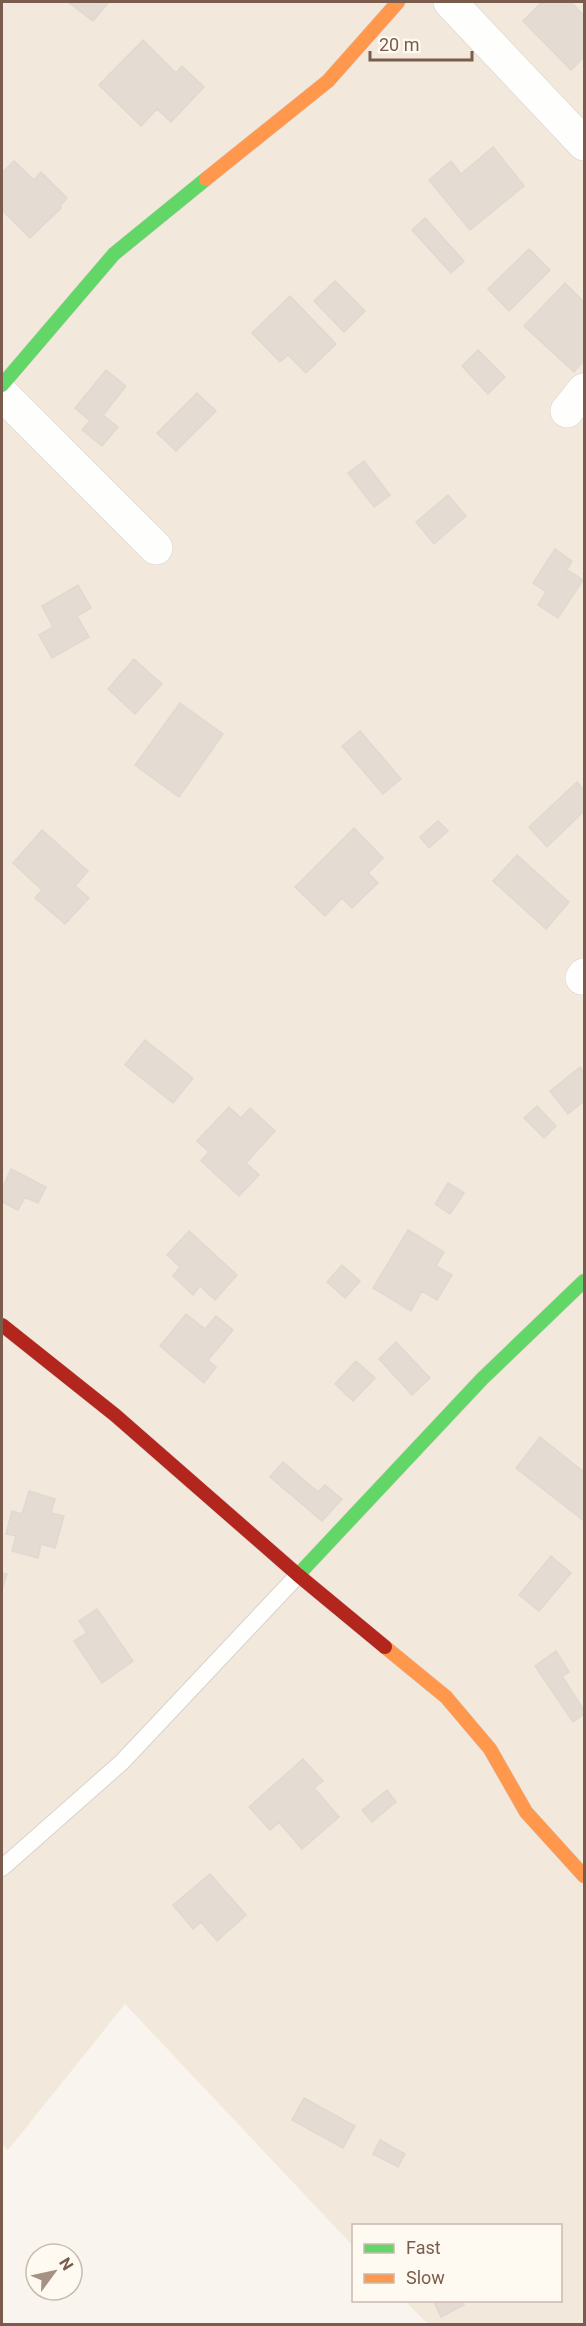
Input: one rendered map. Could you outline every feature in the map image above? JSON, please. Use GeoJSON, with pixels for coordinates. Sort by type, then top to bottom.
{"type":"FeatureCollection","features":[{"type":"Feature","properties":{"kind":"street"},"geometry":{"type":"LineString","coordinates":[[2,385],[114,254],[328,81],[398,2]]}},
{"type":"Feature","properties":{"kind":"street"},"geometry":{"type":"LineString","coordinates":[[450,2],[585,144]]}},
{"type":"Feature","properties":{"kind":"street"},"geometry":{"type":"LineString","coordinates":[[2,394],[156,548]]}},
{"type":"Feature","properties":{"kind":"street"},"geometry":{"type":"LineString","coordinates":[[298,1575],[482,1379],[585,1281]]}},
{"type":"Feature","properties":{"kind":"street"},"geometry":{"type":"LineString","coordinates":[[2,1326],[115,1415],[298,1575],[446,1697],[490,1749],[526,1812],[585,1876]]}},
{"type":"Feature","properties":{"kind":"lane"},"geometry":{"type":"LineString","coordinates":[[2,1868],[122,1762],[298,1575]]}},
{"type":"Feature","properties":{"kind":"shaded area"},"geometry":{"type":"Polygon","coordinates":[[[2,2],[584,2],[584,2324],[428,2324],[406,2302],[562,2302],[562,2224],[352,2224],[352,2245],[125,2004],[8,2150],[2,2144],[2,2]]]}},
{"type":"Feature","properties":{"kind":"building"},"geometry":{"type":"Polygon","coordinates":[[[68,2],[109,2],[93,21],[68,2]]]}},
{"type":"Feature","properties":{"kind":"building"},"geometry":{"type":"Polygon","coordinates":[[[542,2],[571,2],[584,16],[584,57],[571,70],[523,21],[542,2]]]}},
{"type":"Feature","properties":{"kind":"building"},"geometry":{"type":"Polygon","coordinates":[[[143,40],[176,73],[182,66],[204,87],[171,122],[157,109],[141,126],[99,85],[143,40]]]}},
{"type":"Feature","properties":{"kind":"building"},"geometry":{"type":"Polygon","coordinates":[[[493,147],[524,186],[470,230],[429,180],[451,161],[461,174],[493,147]]]}},
{"type":"Feature","properties":{"kind":"building"},"geometry":{"type":"Polygon","coordinates":[[[14,161],[34,180],[41,172],[67,198],[60,206],[61,208],[30,238],[2,210],[2,173],[14,161]]]}},
{"type":"Feature","properties":{"kind":"building"},"geometry":{"type":"Polygon","coordinates":[[[425,218],[464,261],[451,273],[412,230],[425,218]]]}},
{"type":"Feature","properties":{"kind":"building"},"geometry":{"type":"Polygon","coordinates":[[[529,249],[550,270],[509,311],[488,289],[529,249]]]}},
{"type":"Feature","properties":{"kind":"building"},"geometry":{"type":"Polygon","coordinates":[[[335,281],[365,311],[344,332],[314,301],[335,281]]]}},
{"type":"Feature","properties":{"kind":"building"},"geometry":{"type":"Polygon","coordinates":[[[565,283],[584,302],[584,360],[574,372],[524,326],[565,283]]]}},
{"type":"Feature","properties":{"kind":"building"},"geometry":{"type":"Polygon","coordinates":[[[290,296],[336,344],[306,373],[288,355],[280,362],[252,333],[290,296]]]}},
{"type":"Feature","properties":{"kind":"building"},"geometry":{"type":"Polygon","coordinates":[[[478,350],[505,377],[488,394],[462,366],[478,350]]]}},
{"type":"Feature","properties":{"kind":"building"},"geometry":{"type":"Polygon","coordinates":[[[106,370],[126,386],[103,415],[118,427],[102,446],[82,430],[90,421],[75,408],[106,370]]]}},
{"type":"Feature","properties":{"kind":"building"},"geometry":{"type":"Polygon","coordinates":[[[197,393],[216,411],[176,451],[157,433],[197,393]]]}},
{"type":"Feature","properties":{"kind":"building"},"geometry":{"type":"Polygon","coordinates":[[[364,461],[390,495],[374,507],[348,473],[364,461]]]}},
{"type":"Feature","properties":{"kind":"building"},"geometry":{"type":"Polygon","coordinates":[[[448,495],[466,516],[434,544],[416,522],[448,495]]]}},
{"type":"Feature","properties":{"kind":"building"},"geometry":{"type":"Polygon","coordinates":[[[555,549],[572,561],[567,570],[583,580],[558,618],[538,605],[546,592],[533,583],[555,549]]]}},
{"type":"Feature","properties":{"kind":"building"},"geometry":{"type":"Polygon","coordinates":[[[78,585],[91,608],[77,616],[89,637],[52,658],[39,635],[53,627],[42,606],[78,585]]]}},
{"type":"Feature","properties":{"kind":"building"},"geometry":{"type":"Polygon","coordinates":[[[134,659],[162,684],[135,714],[108,689],[134,659]]]}},
{"type":"Feature","properties":{"kind":"building"},"geometry":{"type":"Polygon","coordinates":[[[180,703],[223,734],[179,797],[135,765],[180,703]]]}},
{"type":"Feature","properties":{"kind":"building"},"geometry":{"type":"Polygon","coordinates":[[[360,731],[401,779],[383,794],[342,746],[360,731]]]}},
{"type":"Feature","properties":{"kind":"building"},"geometry":{"type":"Polygon","coordinates":[[[577,782],[584,790],[584,811],[547,847],[529,827],[577,782]]]}},
{"type":"Feature","properties":{"kind":"building"},"geometry":{"type":"Polygon","coordinates":[[[438,821],[448,831],[429,848],[420,837],[438,821]]]}},
{"type":"Feature","properties":{"kind":"building"},"geometry":{"type":"Polygon","coordinates":[[[354,828],[383,858],[368,873],[378,883],[352,908],[342,898],[325,916],[295,887],[354,828]]]}},
{"type":"Feature","properties":{"kind":"building"},"geometry":{"type":"Polygon","coordinates":[[[42,830],[88,871],[75,886],[89,898],[65,924],[35,898],[42,890],[13,863],[42,830]]]}},
{"type":"Feature","properties":{"kind":"building"},"geometry":{"type":"Polygon","coordinates":[[[517,855],[569,902],[546,929],[493,881],[517,855]]]}},
{"type":"Feature","properties":{"kind":"building"},"geometry":{"type":"Polygon","coordinates":[[[145,1040],[193,1078],[173,1103],[125,1065],[145,1040]]]}},
{"type":"Feature","properties":{"kind":"building"},"geometry":{"type":"Polygon","coordinates":[[[580,1067],[584,1073],[584,1101],[568,1114],[550,1091],[580,1067]]]}},
{"type":"Feature","properties":{"kind":"building"},"geometry":{"type":"Polygon","coordinates":[[[537,1106],[556,1126],[544,1138],[524,1118],[537,1106]]]}},
{"type":"Feature","properties":{"kind":"building"},"geometry":{"type":"Polygon","coordinates":[[[229,1107],[241,1118],[250,1108],[275,1131],[246,1163],[259,1175],[239,1196],[201,1161],[209,1152],[197,1141],[229,1107]]]}},
{"type":"Feature","properties":{"kind":"building"},"geometry":{"type":"Polygon","coordinates":[[[11,1169],[46,1187],[38,1203],[25,1197],[18,1210],[2,1202],[2,1189],[11,1169]]]}},
{"type":"Feature","properties":{"kind":"building"},"geometry":{"type":"Polygon","coordinates":[[[448,1183],[464,1193],[450,1214],[435,1204],[448,1183]]]}},
{"type":"Feature","properties":{"kind":"building"},"geometry":{"type":"Polygon","coordinates":[[[408,1230],[444,1252],[436,1266],[452,1275],[437,1300],[422,1291],[411,1311],[373,1288],[408,1230]]]}},
{"type":"Feature","properties":{"kind":"building"},"geometry":{"type":"Polygon","coordinates":[[[189,1231],[237,1275],[215,1300],[200,1286],[193,1295],[173,1276],[180,1267],[167,1255],[189,1231]]]}},
{"type":"Feature","properties":{"kind":"building"},"geometry":{"type":"Polygon","coordinates":[[[342,1265],[360,1281],[345,1298],[327,1282],[342,1265]]]}},
{"type":"Feature","properties":{"kind":"building"},"geometry":{"type":"Polygon","coordinates":[[[186,1314],[205,1329],[216,1316],[233,1330],[208,1360],[216,1367],[204,1383],[160,1346],[186,1314]]]}},
{"type":"Feature","properties":{"kind":"building"},"geometry":{"type":"Polygon","coordinates":[[[396,1342],[430,1378],[412,1395],[379,1359],[396,1342]]]}},
{"type":"Feature","properties":{"kind":"building"},"geometry":{"type":"Polygon","coordinates":[[[356,1361],[375,1378],[353,1401],[335,1384],[356,1361]]]}},
{"type":"Feature","properties":{"kind":"building"},"geometry":{"type":"Polygon","coordinates":[[[540,1437],[584,1472],[584,1521],[516,1468],[540,1437]]]}},
{"type":"Feature","properties":{"kind":"building"},"geometry":{"type":"Polygon","coordinates":[[[283,1462],[318,1492],[325,1485],[342,1499],[322,1521],[270,1477],[283,1462]]]}},
{"type":"Feature","properties":{"kind":"building"},"geometry":{"type":"Polygon","coordinates":[[[29,1491],[55,1499],[51,1513],[64,1516],[55,1548],[41,1544],[38,1558],[12,1551],[16,1536],[6,1534],[12,1511],[22,1514],[29,1491]]]}},
{"type":"Feature","properties":{"kind":"building"},"geometry":{"type":"Polygon","coordinates":[[[551,1556],[571,1573],[539,1611],[519,1595],[551,1556]]]}},
{"type":"Feature","properties":{"kind":"building"},"geometry":{"type":"Polygon","coordinates":[[[2,1573],[7,1574],[2,1590],[2,1573]]]}},
{"type":"Feature","properties":{"kind":"building"},"geometry":{"type":"Polygon","coordinates":[[[97,1609],[133,1661],[102,1683],[74,1641],[87,1633],[79,1621],[97,1609]]]}},
{"type":"Feature","properties":{"kind":"building"},"geometry":{"type":"Polygon","coordinates":[[[556,1651],[569,1672],[562,1676],[584,1710],[584,1714],[573,1722],[535,1666],[556,1651]]]}},
{"type":"Feature","properties":{"kind":"building"},"geometry":{"type":"Polygon","coordinates":[[[303,1759],[323,1781],[314,1788],[339,1817],[302,1849],[279,1822],[270,1830],[249,1807],[303,1759]]]}},
{"type":"Feature","properties":{"kind":"building"},"geometry":{"type":"Polygon","coordinates":[[[387,1790],[396,1802],[372,1822],[362,1810],[387,1790]]]}},
{"type":"Feature","properties":{"kind":"building"},"geometry":{"type":"Polygon","coordinates":[[[210,1874],[246,1915],[217,1941],[201,1922],[193,1929],[173,1905],[210,1874]]]}},
{"type":"Feature","properties":{"kind":"building"},"geometry":{"type":"Polygon","coordinates":[[[304,2098],[355,2126],[343,2148],[292,2120],[304,2098]]]}},
{"type":"Feature","properties":{"kind":"building"},"geometry":{"type":"Polygon","coordinates":[[[380,2140],[405,2154],[398,2167],[373,2154],[380,2140]]]}},
{"type":"Feature","properties":{"kind":"building"},"geometry":{"type":"Polygon","coordinates":[[[434,2302],[463,2302],[464,2305],[441,2317],[434,2302]]]}},
{"type":"Feature","properties":{"kind":"traffic: fast"},"geometry":{"type":"LineString","coordinates":[[2,385],[114,254],[206,179]]}},
{"type":"Feature","properties":{"kind":"traffic: fast"},"geometry":{"type":"LineString","coordinates":[[298,1575],[482,1379],[584,1281]]}},
{"type":"Feature","properties":{"kind":"traffic: slow"},"geometry":{"type":"LineString","coordinates":[[206,179],[328,81],[398,2]]}},
{"type":"Feature","properties":{"kind":"traffic: slow"},"geometry":{"type":"LineString","coordinates":[[385,1647],[446,1697],[490,1749],[526,1812],[584,1876]]}},
{"type":"Feature","properties":{"kind":"traffic: jam"},"geometry":{"type":"LineString","coordinates":[[2,1325],[115,1415],[298,1575],[385,1647]]}}]}
